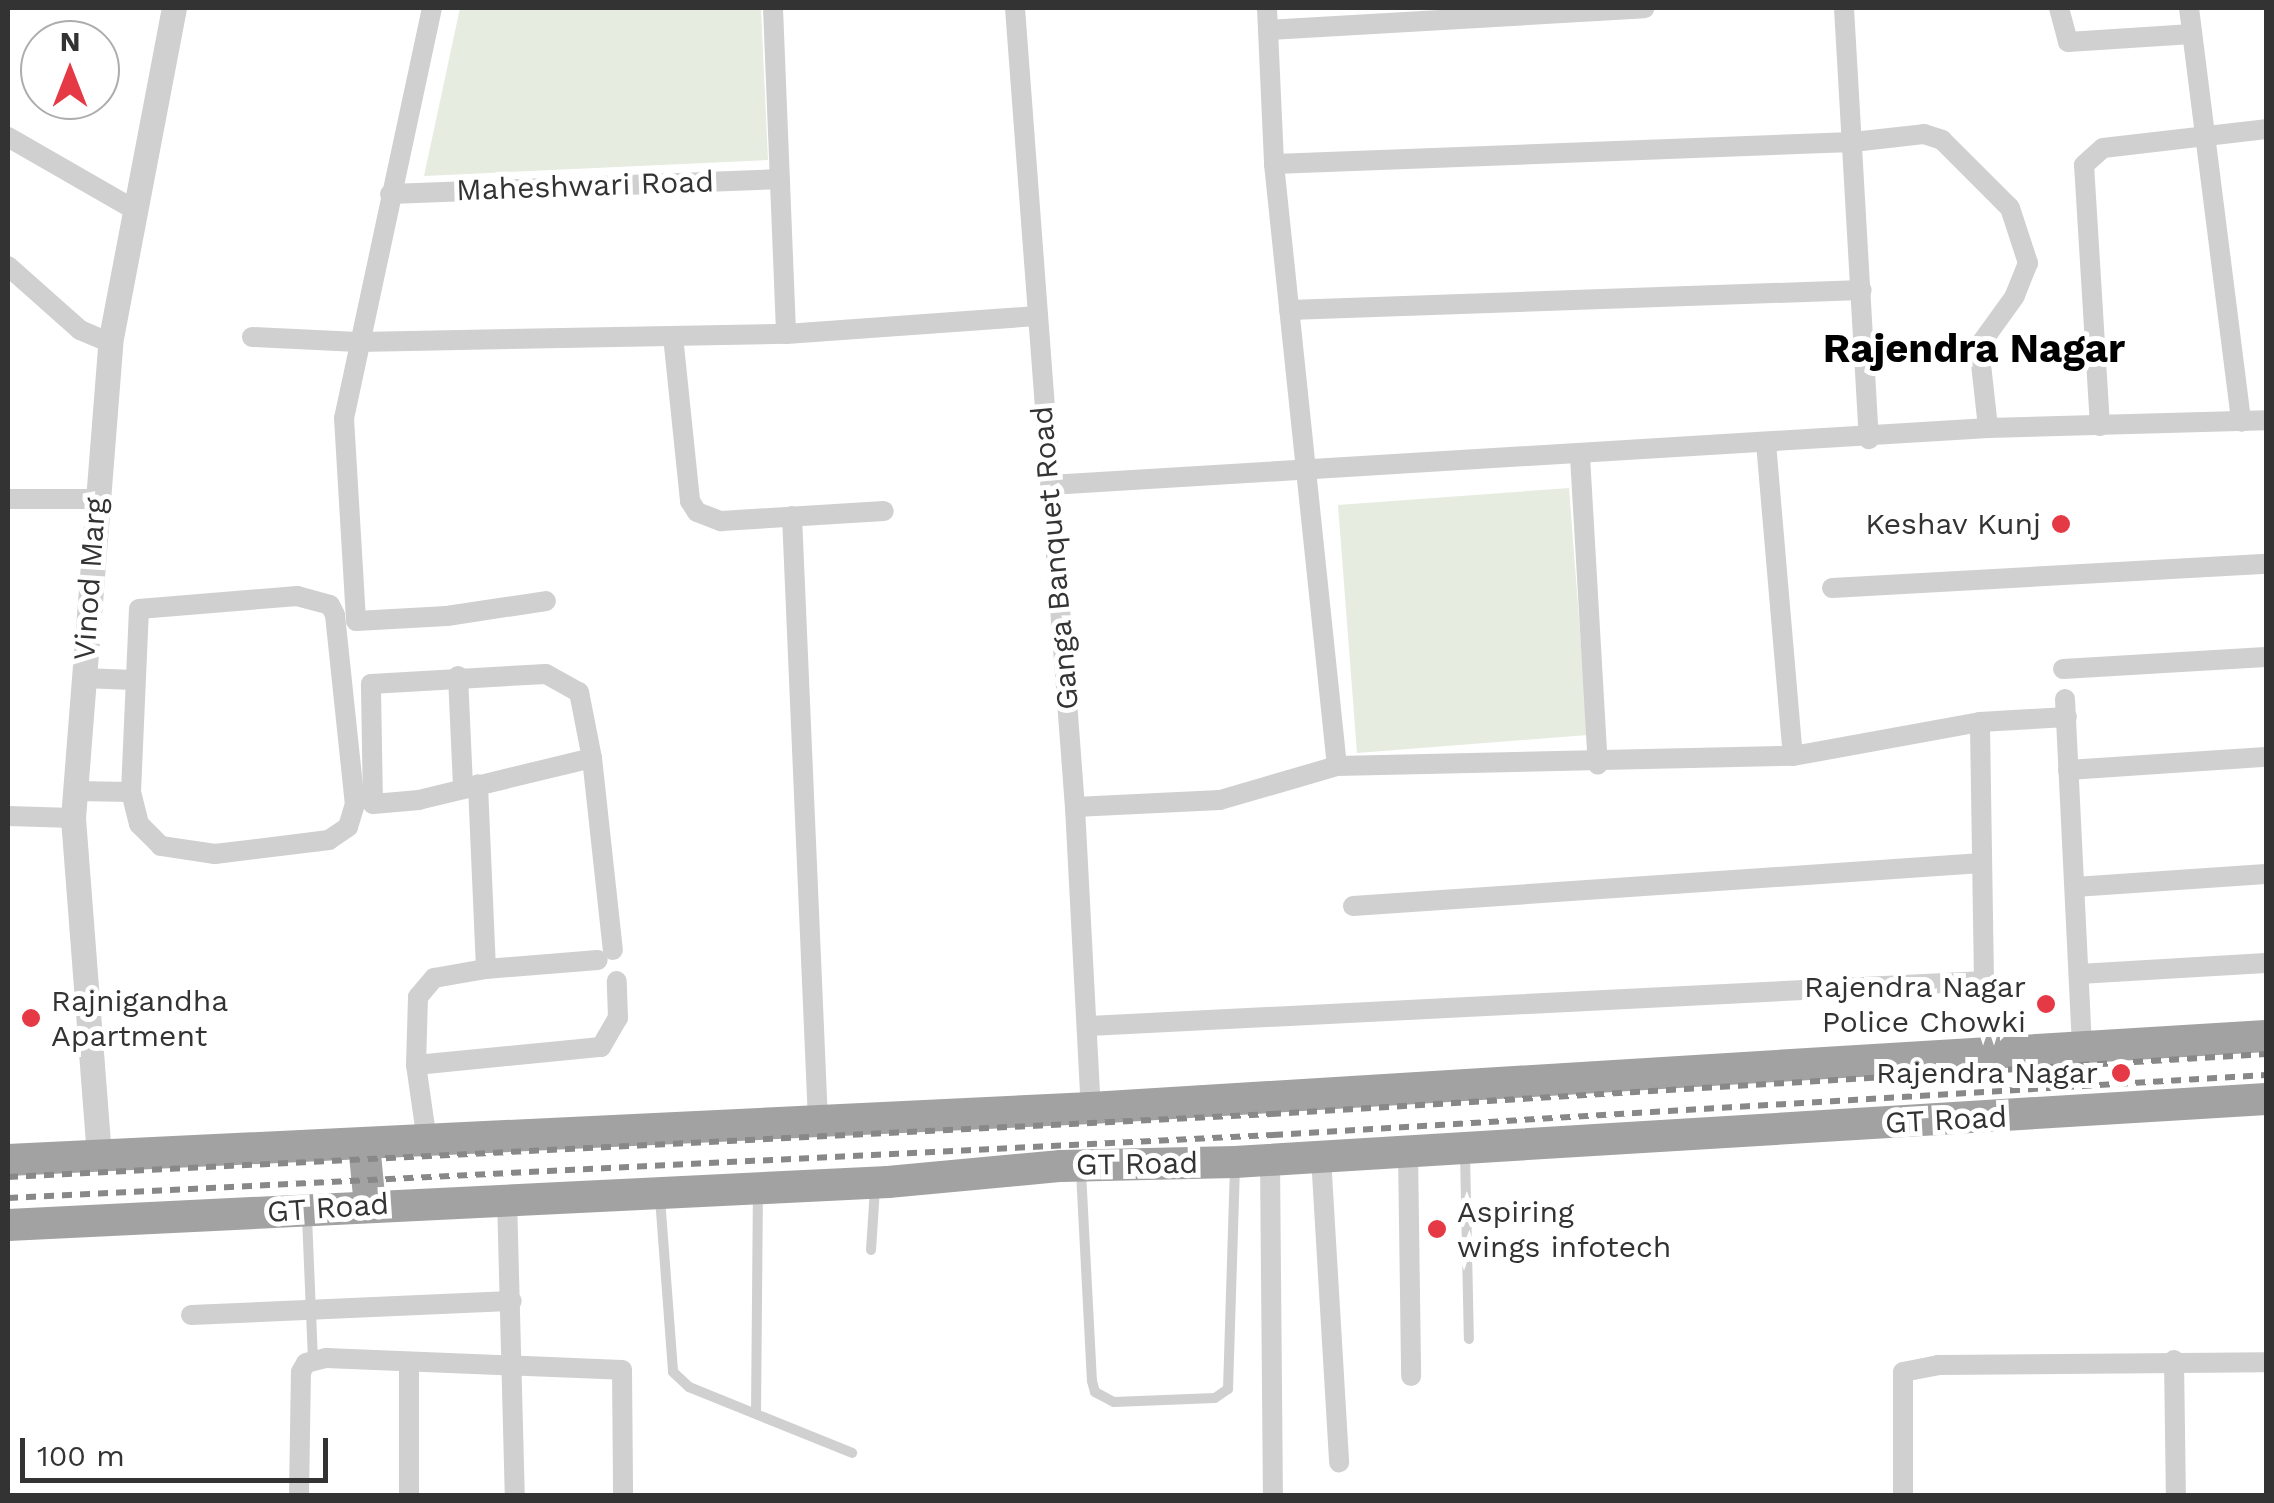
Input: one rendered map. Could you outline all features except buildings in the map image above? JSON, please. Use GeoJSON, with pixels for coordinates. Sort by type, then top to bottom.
{"type":"FeatureCollection","features":[{"type":"Feature","properties":{"kind":"highway","name":"GT Road"},"geometry":{"type":"LineString","coordinates":[[8,1160],[1091,1108],[2266,1036]]}},
{"type":"Feature","properties":{"kind":"highway","name":"GT Road"},"geometry":{"type":"LineString","coordinates":[[8,1226],[875,1182],[1081,1166],[1235,1162],[2266,1099]]}},
{"type":"Feature","properties":{"kind":"highway"},"geometry":{"type":"LineString","coordinates":[[364,1144],[370,1206]]}},
{"type":"Feature","properties":{"kind":"street","name":"Vinod Marg"},"geometry":{"type":"LineString","coordinates":[[98,1156],[73,818],[94,499],[110,343],[174,8]]}},
{"type":"Feature","properties":{"kind":"street"},"geometry":{"type":"LineString","coordinates":[[432,8],[344,418],[356,620],[447,616],[546,600]]}},
{"type":"Feature","properties":{"kind":"street"},"geometry":{"type":"LineString","coordinates":[[773,8],[786,334]]}},
{"type":"Feature","properties":{"kind":"street","name":"Ganga Banquet Road"},"geometry":{"type":"LineString","coordinates":[[1015,8],[1035,316],[1075,806],[1091,1108]]}},
{"type":"Feature","properties":{"kind":"street"},"geometry":{"type":"LineString","coordinates":[[1267,8],[1274,164],[1337,766]]}},
{"type":"Feature","properties":{"kind":"street"},"geometry":{"type":"LineString","coordinates":[[1268,30],[1459,13],[1644,8]]}},
{"type":"Feature","properties":{"kind":"street"},"geometry":{"type":"LineString","coordinates":[[1844,8],[1869,438]]}},
{"type":"Feature","properties":{"kind":"street"},"geometry":{"type":"LineString","coordinates":[[2059,8],[2068,42],[2192,34]]}},
{"type":"Feature","properties":{"kind":"street"},"geometry":{"type":"LineString","coordinates":[[2189,8],[2202,136],[2242,422]]}},
{"type":"Feature","properties":{"kind":"street"},"geometry":{"type":"LineString","coordinates":[[2100,426],[2084,165],[2103,148],[2266,129]]}},
{"type":"Feature","properties":{"kind":"street"},"geometry":{"type":"LineString","coordinates":[[1274,164],[1853,142],[1924,134],[1942,140],[2010,208],[2028,263],[2015,296],[1980,346],[1988,428]]}},
{"type":"Feature","properties":{"kind":"street"},"geometry":{"type":"LineString","coordinates":[[8,138],[135,210]]}},
{"type":"Feature","properties":{"kind":"street","name":"Maheshwari Road"},"geometry":{"type":"LineString","coordinates":[[390,194],[780,179]]}},
{"type":"Feature","properties":{"kind":"street"},"geometry":{"type":"LineString","coordinates":[[8,266],[80,330],[110,343]]}},
{"type":"Feature","properties":{"kind":"street"},"geometry":{"type":"LineString","coordinates":[[1288,310],[1862,290]]}},
{"type":"Feature","properties":{"kind":"street"},"geometry":{"type":"LineString","coordinates":[[252,338],[358,342],[786,334],[1035,316]]}},
{"type":"Feature","properties":{"kind":"street"},"geometry":{"type":"LineString","coordinates":[[673,336],[690,502],[708,520],[884,511]]}},
{"type":"Feature","properties":{"kind":"street"},"geometry":{"type":"LineString","coordinates":[[1050,485],[1304,474],[1988,428],[2266,420]]}},
{"type":"Feature","properties":{"kind":"street"},"geometry":{"type":"LineString","coordinates":[[1766,443],[1793,756]]}},
{"type":"Feature","properties":{"kind":"street"},"geometry":{"type":"LineString","coordinates":[[1580,456],[1598,764]]}},
{"type":"Feature","properties":{"kind":"street"},"geometry":{"type":"LineString","coordinates":[[8,499],[94,499]]}},
{"type":"Feature","properties":{"kind":"street"},"geometry":{"type":"LineString","coordinates":[[792,516],[818,1120]]}},
{"type":"Feature","properties":{"kind":"street"},"geometry":{"type":"LineString","coordinates":[[1832,588],[2266,564]]}},
{"type":"Feature","properties":{"kind":"street"},"geometry":{"type":"LineString","coordinates":[[297,596],[330,604],[340,640],[355,804],[348,827],[329,840],[186,853],[161,846],[144,832],[131,792],[135,620],[149,605],[297,596]]}},
{"type":"Feature","properties":{"kind":"street"},"geometry":{"type":"LineString","coordinates":[[2063,670],[2266,657]]}},
{"type":"Feature","properties":{"kind":"street"},"geometry":{"type":"LineString","coordinates":[[426,1141],[416,1064],[422,986],[486,969],[605,955],[592,758],[579,692],[560,677],[458,676],[385,679],[371,684],[367,705],[373,804],[592,758]]}},
{"type":"Feature","properties":{"kind":"street"},"geometry":{"type":"LineString","coordinates":[[458,676],[486,969]]}},
{"type":"Feature","properties":{"kind":"street"},"geometry":{"type":"LineString","coordinates":[[83,678],[134,680]]}},
{"type":"Feature","properties":{"kind":"street"},"geometry":{"type":"LineString","coordinates":[[1075,806],[1220,800],[1337,766],[1598,764],[1793,756],[2066,708],[2082,1046]]}},
{"type":"Feature","properties":{"kind":"street"},"geometry":{"type":"LineString","coordinates":[[1089,1026],[1984,981],[1980,722]]}},
{"type":"Feature","properties":{"kind":"street"},"geometry":{"type":"LineString","coordinates":[[2068,770],[2266,758]]}},
{"type":"Feature","properties":{"kind":"street"},"geometry":{"type":"LineString","coordinates":[[76,791],[131,792]]}},
{"type":"Feature","properties":{"kind":"street"},"geometry":{"type":"LineString","coordinates":[[8,816],[73,818]]}},
{"type":"Feature","properties":{"kind":"street"},"geometry":{"type":"LineString","coordinates":[[1353,906],[1982,863]]}},
{"type":"Feature","properties":{"kind":"street"},"geometry":{"type":"LineString","coordinates":[[2075,887],[2266,874]]}},
{"type":"Feature","properties":{"kind":"street"},"geometry":{"type":"LineString","coordinates":[[2078,974],[2266,963]]}},
{"type":"Feature","properties":{"kind":"street"},"geometry":{"type":"LineString","coordinates":[[416,1064],[602,1047],[618,1018],[617,981]]}},
{"type":"Feature","properties":{"kind":"street"},"geometry":{"type":"LineString","coordinates":[[1408,1152],[1411,1376]]}},
{"type":"Feature","properties":{"kind":"street"},"geometry":{"type":"LineString","coordinates":[[1321,1156],[1339,1462]]}},
{"type":"Feature","properties":{"kind":"street"},"geometry":{"type":"LineString","coordinates":[[1270,1160],[1273,1496]]}},
{"type":"Feature","properties":{"kind":"street"},"geometry":{"type":"LineString","coordinates":[[508,1198],[516,1370],[515,1496]]}},
{"type":"Feature","properties":{"kind":"street"},"geometry":{"type":"LineString","coordinates":[[191,1316],[512,1300]]}},
{"type":"Feature","properties":{"kind":"street"},"geometry":{"type":"LineString","coordinates":[[2174,1360],[2176,1496]]}},
{"type":"Feature","properties":{"kind":"street"},"geometry":{"type":"LineString","coordinates":[[300,1496],[300,1384],[306,1363],[313,1361],[516,1370],[622,1370],[623,1496]]}},
{"type":"Feature","properties":{"kind":"street"},"geometry":{"type":"LineString","coordinates":[[1902,1496],[1904,1372],[1938,1365],[2266,1362]]}},
{"type":"Feature","properties":{"kind":"street"},"geometry":{"type":"LineString","coordinates":[[409,1363],[409,1496]]}},
{"type":"Feature","properties":{"kind":"lane"},"geometry":{"type":"LineString","coordinates":[[1465,1148],[1469,1338]]}},
{"type":"Feature","properties":{"kind":"lane"},"geometry":{"type":"LineString","coordinates":[[1081,1166],[1092,1381],[1095,1392],[1114,1402],[1216,1398],[1228,1389],[1235,1162]]}},
{"type":"Feature","properties":{"kind":"lane"},"geometry":{"type":"LineString","coordinates":[[870,1250],[875,1182]]}},
{"type":"Feature","properties":{"kind":"lane"},"geometry":{"type":"LineString","coordinates":[[756,1414],[758,1188]]}},
{"type":"Feature","properties":{"kind":"lane"},"geometry":{"type":"LineString","coordinates":[[660,1192],[673,1372],[689,1387],[852,1453]]}},
{"type":"Feature","properties":{"kind":"lane"},"geometry":{"type":"LineString","coordinates":[[306,1210],[313,1361]]}},
{"type":"Feature","properties":{"kind":"shaded area"},"geometry":{"type":"Polygon","coordinates":[[[460,8],[761,8],[768,160],[424,176],[460,8]]]}},
{"type":"Feature","properties":{"kind":"shaded area"},"geometry":{"type":"Polygon","coordinates":[[[1569,488],[1588,735],[1357,753],[1338,505],[1569,488]]]}},
{"type":"Feature","properties":{"kind":"railway"},"geometry":{"type":"LineString","coordinates":[[8,1177],[1271,1114],[2266,1054]]}},
{"type":"Feature","properties":{"kind":"railway"},"geometry":{"type":"LineString","coordinates":[[8,1198],[1273,1135],[2266,1075]]}},
{"type":"Feature","properties":{"kind":"place","name":"Keshav Kunj"},"geometry":{"type":"Point","coordinates":[2061,524]}},
{"type":"Feature","properties":{"kind":"place","name":"Rajendra Nagar Police Chowki"},"geometry":{"type":"Point","coordinates":[2046,1004]}},
{"type":"Feature","properties":{"kind":"place","name":"Rajnigandha Apartment"},"geometry":{"type":"Point","coordinates":[31,1018]}},
{"type":"Feature","properties":{"kind":"place","name":"Rajendra Nagar"},"geometry":{"type":"Point","coordinates":[2121,1073]}},
{"type":"Feature","properties":{"kind":"place","name":"Aspiring wings infotech"},"geometry":{"type":"Point","coordinates":[1437,1229]}},
{"type":"Feature","properties":{"kind":"district","name":"Rajendra Nagar"},"geometry":{"type":"Point","coordinates":[1974,349]}}]}
